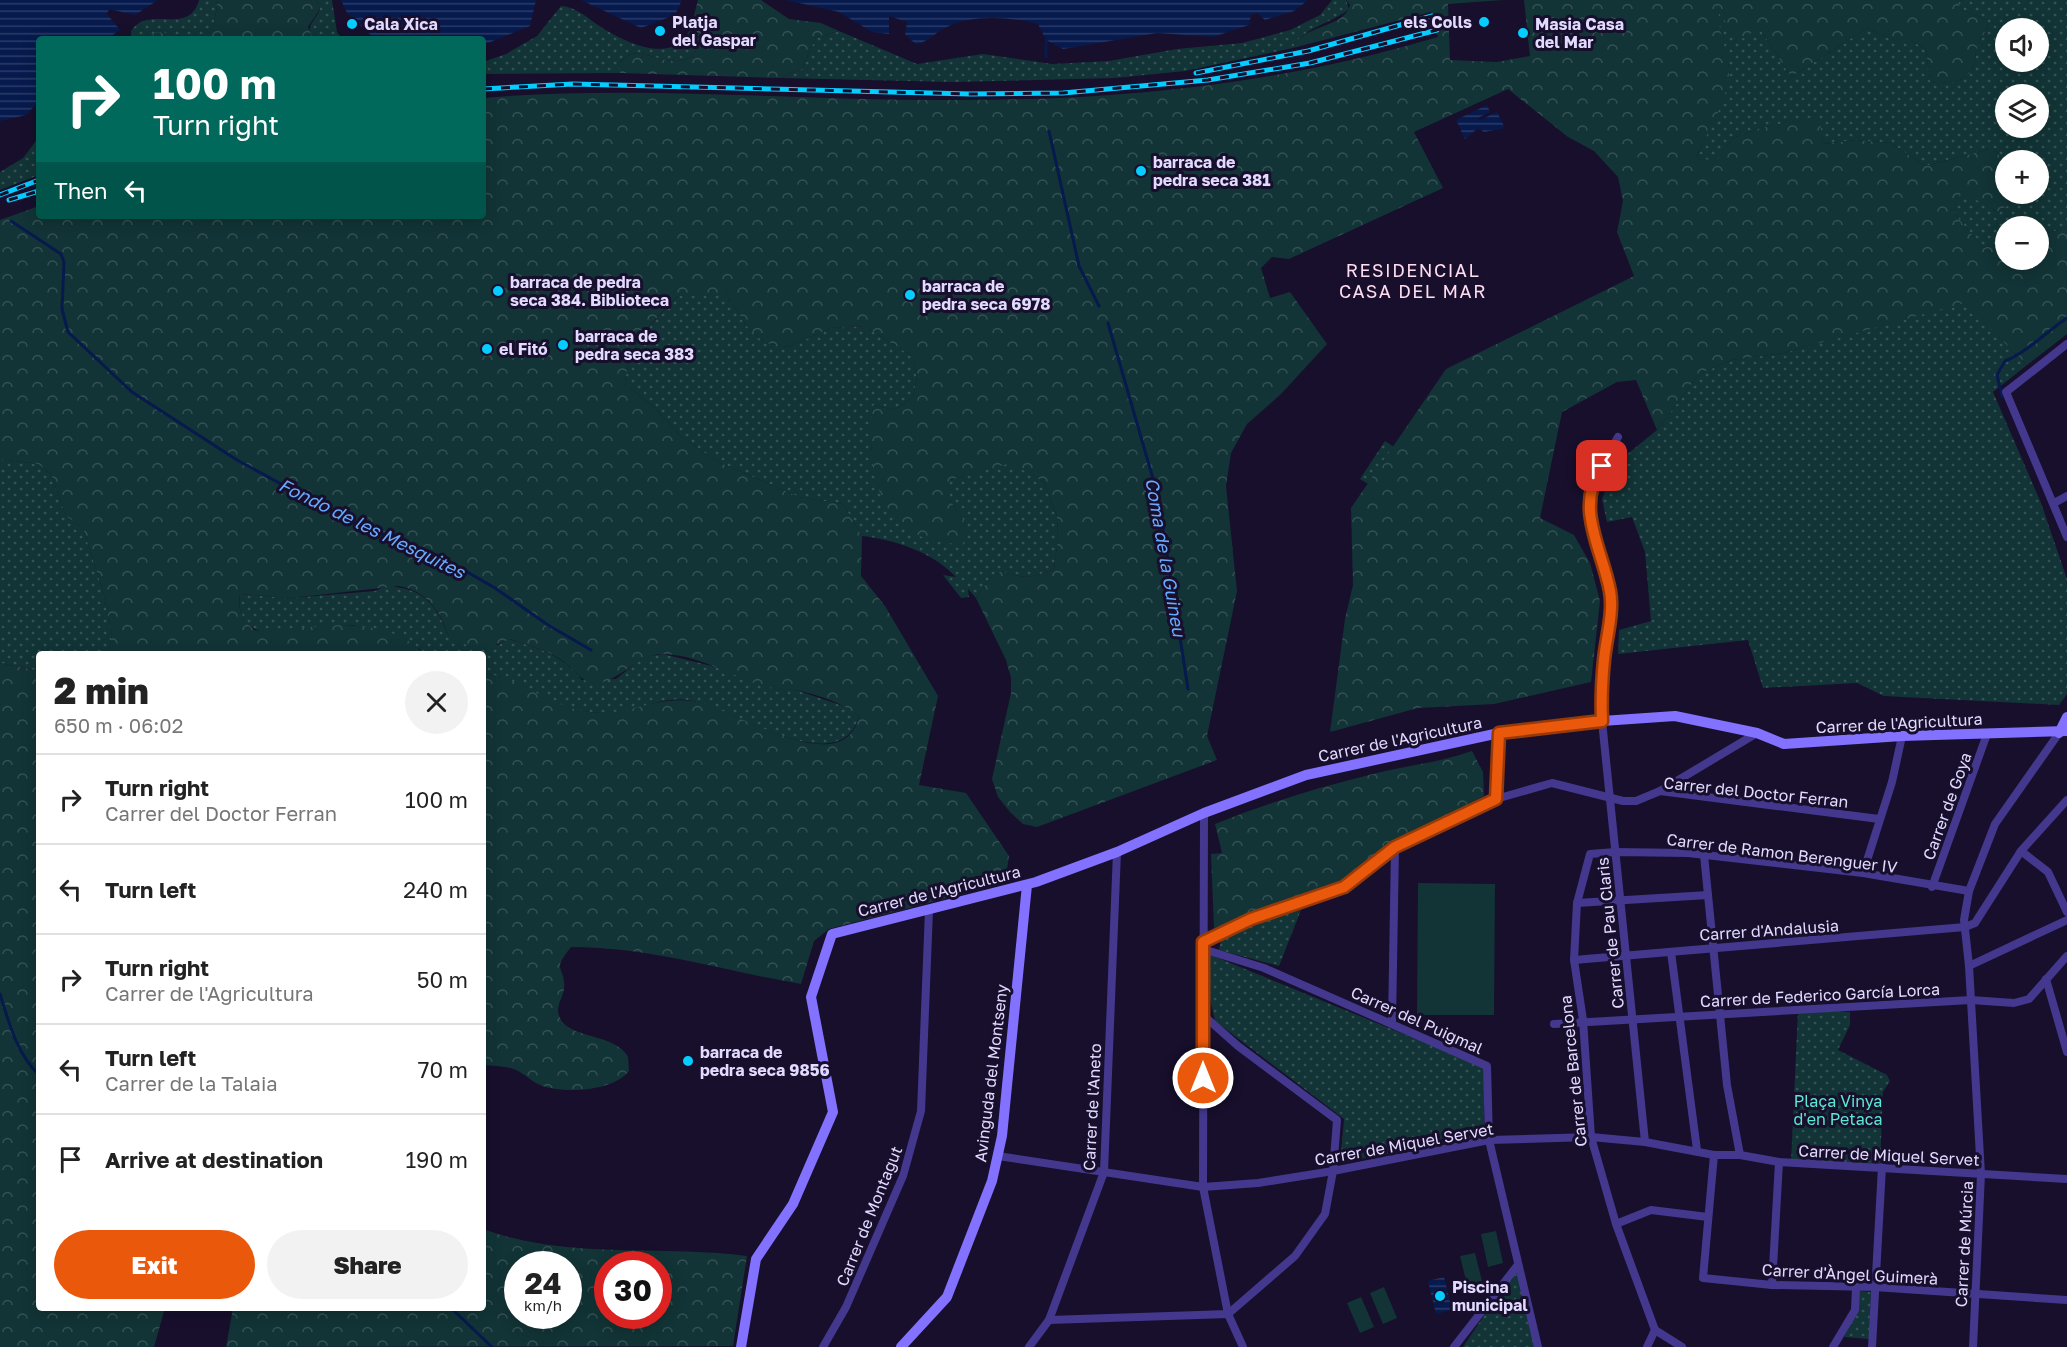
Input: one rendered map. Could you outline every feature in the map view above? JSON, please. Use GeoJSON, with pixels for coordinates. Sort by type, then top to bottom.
{"type":"FeatureCollection","features":[{"type":"Feature","properties":{"kind":"street"},"geometry":{"type":"LineString","coordinates":[[2067,344],[2006,392],[2067,537]]}},
{"type":"Feature","properties":{"kind":"street","name":"Carrer de Pau Claris"},"geometry":{"type":"LineString","coordinates":[[1618,437],[1593,480],[1588,512],[1594,542],[1610,593],[1602,683],[1602,721],[1619,900],[1628,955],[1645,1142]]}},
{"type":"Feature","properties":{"kind":"street"},"geometry":{"type":"LineString","coordinates":[[2054,502],[2067,496]]}},
{"type":"Feature","properties":{"kind":"street","name":"Carrer de l'Agricultura"},"geometry":{"type":"LineString","coordinates":[[741,1347],[756,1259],[793,1204],[833,1112],[811,997],[832,934],[1027,885],[1117,852],[1203,813],[1306,775],[1499,733],[1602,721],[1675,716],[1757,733],[1784,744],[1902,736],[2063,732]]}},
{"type":"Feature","properties":{"kind":"street"},"geometry":{"type":"LineString","coordinates":[[2063,732],[2067,717]]}},
{"type":"Feature","properties":{"kind":"street","name":"Carrer de Múrcia"},"geometry":{"type":"LineString","coordinates":[[1973,1347],[1981,1174],[1970,966],[1965,927],[1969,891],[1995,824],[2063,732]]}},
{"type":"Feature","properties":{"kind":"street"},"geometry":{"type":"LineString","coordinates":[[1496,799],[1499,733]]}},
{"type":"Feature","properties":{"kind":"street"},"geometry":{"type":"LineString","coordinates":[[1660,791],[1757,733]]}},
{"type":"Feature","properties":{"kind":"street","name":"Carrer de Goya"},"geometry":{"type":"LineString","coordinates":[[1932,887],[1988,734]]}},
{"type":"Feature","properties":{"kind":"street"},"geometry":{"type":"LineString","coordinates":[[1863,873],[1892,782],[1902,736]]}},
{"type":"Feature","properties":{"kind":"street","name":"Carrer del Doctor Ferran"},"geometry":{"type":"LineString","coordinates":[[1203,945],[1251,919],[1344,887],[1395,847],[1496,799],[1552,783],[1610,800],[1636,801],[1660,791],[1879,819]]}},
{"type":"Feature","properties":{"kind":"street"},"geometry":{"type":"LineString","coordinates":[[1965,927],[1975,923],[2021,851],[2065,805]]}},
{"type":"Feature","properties":{"kind":"street"},"geometry":{"type":"LineString","coordinates":[[1203,813],[1203,1187],[1228,1314],[1243,1347]]}},
{"type":"Feature","properties":{"kind":"street"},"geometry":{"type":"LineString","coordinates":[[1392,1024],[1395,847]]}},
{"type":"Feature","properties":{"kind":"street"},"geometry":{"type":"LineString","coordinates":[[2021,851],[2048,872],[2067,912]]}},
{"type":"Feature","properties":{"kind":"street","name":"Carrer de l'Aneto"},"geometry":{"type":"LineString","coordinates":[[1029,1347],[1049,1320],[1104,1172],[1117,852]]}},
{"type":"Feature","properties":{"kind":"street","name":"Carrer de Ramon Berenguer IV"},"geometry":{"type":"LineString","coordinates":[[1590,854],[1615,852],[1704,855],[1863,873],[1932,887],[1969,891]]}},
{"type":"Feature","properties":{"kind":"street","name":"Carrer de Barcelona"},"geometry":{"type":"LineString","coordinates":[[1590,854],[1577,903],[1574,960],[1583,1023],[1591,1137],[1616,1224],[1655,1330]]}},
{"type":"Feature","properties":{"kind":"street"},"geometry":{"type":"LineString","coordinates":[[1704,855],[1726,1085],[1740,1155]]}},
{"type":"Feature","properties":{"kind":"street","name":"Avinguda del Montseny"},"geometry":{"type":"LineString","coordinates":[[901,1347],[947,1297],[986,1202],[998,1156],[1027,885]]}},
{"type":"Feature","properties":{"kind":"street"},"geometry":{"type":"LineString","coordinates":[[1577,903],[1708,895]]}},
{"type":"Feature","properties":{"kind":"street","name":"Carrer de Montagut"},"geometry":{"type":"LineString","coordinates":[[823,1347],[846,1307],[903,1176],[921,1111],[929,910]]}},
{"type":"Feature","properties":{"kind":"street"},"geometry":{"type":"LineString","coordinates":[[1970,966],[2067,920]]}},
{"type":"Feature","properties":{"kind":"street","name":"Carrer d'Andalusia"},"geometry":{"type":"LineString","coordinates":[[1574,960],[1965,927]]}},
{"type":"Feature","properties":{"kind":"street","name":"Carrer del Puigmal"},"geometry":{"type":"LineString","coordinates":[[1203,945],[1264,968],[1487,1066],[1489,1140],[1538,1347]]}},
{"type":"Feature","properties":{"kind":"street"},"geometry":{"type":"LineString","coordinates":[[1671,951],[1697,1149]]}},
{"type":"Feature","properties":{"kind":"street","name":"Carrer de Federico García Lorca"},"geometry":{"type":"LineString","coordinates":[[1554,1024],[1971,1000],[2014,1003],[2029,999],[2067,956]]}},
{"type":"Feature","properties":{"kind":"street"},"geometry":{"type":"LineString","coordinates":[[2046,979],[2067,1052]]}},
{"type":"Feature","properties":{"kind":"street"},"geometry":{"type":"LineString","coordinates":[[1049,1320],[1228,1314],[1295,1256],[1325,1214],[1333,1171],[1337,1120],[1238,1046],[1203,1015]]}},
{"type":"Feature","properties":{"kind":"street","name":"Carrer de Miquel Servet"},"geometry":{"type":"LineString","coordinates":[[998,1156],[1203,1187],[1258,1183],[1333,1171],[1489,1140],[1591,1137],[1645,1142],[1697,1149],[1714,1155],[1740,1155],[1779,1162],[2067,1179]]}},
{"type":"Feature","properties":{"kind":"street"},"geometry":{"type":"LineString","coordinates":[[1616,1224],[1651,1210],[1708,1217],[1714,1155]]}},
{"type":"Feature","properties":{"kind":"street"},"geometry":{"type":"LineString","coordinates":[[1772,1285],[1779,1162]]}},
{"type":"Feature","properties":{"kind":"street"},"geometry":{"type":"LineString","coordinates":[[1872,1347],[1882,1167]]}},
{"type":"Feature","properties":{"kind":"street","name":"Carrer d'Àngel Guimerà"},"geometry":{"type":"LineString","coordinates":[[1708,1217],[1703,1278],[1772,1285],[1874,1287],[2067,1300]]}},
{"type":"Feature","properties":{"kind":"street"},"geometry":{"type":"LineString","coordinates":[[1454,1347],[1517,1266]]}},
{"type":"Feature","properties":{"kind":"street"},"geometry":{"type":"LineString","coordinates":[[1833,1347],[1855,1310],[1856,1287]]}},
{"type":"Feature","properties":{"kind":"street"},"geometry":{"type":"LineString","coordinates":[[1647,1347],[1655,1330],[1682,1347]]}},
{"type":"Feature","properties":{"kind":"green space"},"geometry":{"type":"Polygon","coordinates":[[[199,0],[218,0],[214,23],[208,36],[180,36],[156,32],[152,36],[131,36],[131,31],[138,23],[157,19],[178,19],[187,17],[194,11],[199,0]]]}},
{"type":"Feature","properties":{"kind":"green space"},"geometry":{"type":"Polygon","coordinates":[[[218,0],[316,0],[320,9],[308,27],[312,36],[207,36],[214,23],[218,0]]]}},
{"type":"Feature","properties":{"kind":"green space"},"geometry":{"type":"Polygon","coordinates":[[[316,0],[332,0],[337,32],[340,36],[312,36],[310,27],[320,9],[316,0]]]}},
{"type":"Feature","properties":{"kind":"green space"},"geometry":{"type":"Polygon","coordinates":[[[698,0],[761,0],[789,19],[821,23],[839,31],[816,37],[802,69],[781,78],[620,73],[620,62],[632,54],[678,61],[687,59],[694,53],[700,42],[693,19],[698,0]]]}},
{"type":"Feature","properties":{"kind":"green space"},"geometry":{"type":"Polygon","coordinates":[[[1332,0],[1346,0],[1349,9],[1303,35],[1293,48],[1185,71],[1115,78],[953,82],[781,78],[802,69],[816,37],[839,31],[917,64],[983,54],[1052,64],[1109,61],[1177,49],[1242,43],[1290,30],[1320,15],[1332,0]]]}},
{"type":"Feature","properties":{"kind":"green space"},"geometry":{"type":"Polygon","coordinates":[[[1346,0],[1503,0],[1448,4],[1450,60],[1497,62],[1530,56],[1524,0],[1962,0],[1958,2],[1962,10],[1988,20],[1988,24],[1977,47],[1975,62],[1971,70],[1962,79],[1950,82],[1930,81],[1926,49],[1912,41],[1896,41],[1867,28],[1791,77],[1759,27],[1739,41],[1719,13],[1720,29],[1729,68],[1728,80],[1722,103],[1696,159],[1717,160],[1733,138],[1760,128],[1819,116],[1823,144],[1856,140],[1891,143],[1925,166],[1994,148],[1995,204],[2010,204],[1997,212],[1961,191],[1953,212],[1983,248],[1995,245],[1995,270],[2049,270],[2049,232],[2067,228],[2067,334],[2027,365],[1964,303],[1784,353],[1732,360],[1699,374],[1657,430],[1636,380],[1617,382],[1562,412],[1540,518],[1574,535],[1590,563],[1600,601],[1591,682],[1494,704],[1418,708],[1330,732],[1345,619],[1353,585],[1351,508],[1446,369],[1634,276],[1617,232],[1623,201],[1618,177],[1594,151],[1568,137],[1508,89],[1414,132],[1443,188],[1289,259],[1272,257],[1261,268],[1270,298],[1290,292],[1327,344],[1281,394],[1247,424],[1231,453],[1226,486],[1237,591],[1207,736],[1217,760],[1037,827],[1023,824],[1010,812],[998,797],[992,779],[1011,693],[1011,678],[1006,660],[976,598],[990,578],[1001,571],[1028,576],[1054,569],[1058,539],[1057,517],[1044,482],[1011,463],[950,480],[950,500],[966,524],[963,544],[934,541],[912,532],[895,518],[883,500],[872,456],[871,431],[873,405],[895,410],[913,397],[917,377],[912,356],[864,326],[831,328],[788,347],[765,343],[749,329],[725,293],[678,296],[659,315],[636,346],[627,370],[625,384],[656,409],[681,436],[716,461],[799,497],[843,504],[862,536],[861,576],[885,606],[938,696],[919,785],[966,793],[1009,856],[1005,883],[829,929],[814,941],[801,984],[658,955],[571,947],[560,965],[564,981],[558,1011],[561,1021],[578,1032],[612,1043],[621,1049],[628,1057],[629,1071],[611,1083],[574,1090],[550,1088],[532,1081],[511,1068],[486,1065],[486,674],[510,680],[575,709],[590,712],[605,713],[669,701],[698,702],[786,737],[811,743],[832,743],[849,735],[859,716],[823,698],[800,691],[759,685],[712,665],[674,655],[653,655],[602,683],[592,685],[557,657],[537,648],[510,639],[502,643],[479,647],[464,644],[449,637],[437,611],[431,604],[418,593],[399,586],[291,598],[240,594],[239,605],[244,618],[254,630],[275,631],[339,625],[371,628],[400,637],[421,651],[109,651],[112,635],[103,591],[83,528],[66,516],[51,474],[38,464],[0,459],[0,220],[36,207],[36,219],[486,219],[486,98],[540,94],[655,93],[1006,100],[1131,93],[1254,79],[1315,68],[1438,37],[1431,12],[1293,48],[1305,35],[1332,23],[1346,13],[1350,5],[1346,0]]]}},
{"type":"Feature","properties":{"kind":"green space"},"geometry":{"type":"Polygon","coordinates":[[[1962,0],[2067,0],[2067,228],[2049,232],[2049,216],[1995,216],[1995,245],[1983,248],[1953,212],[1961,190],[1997,212],[2010,204],[2049,204],[2049,150],[1995,150],[1994,148],[1925,166],[1891,143],[1856,140],[1823,144],[1818,117],[1760,128],[1733,138],[1717,161],[1696,159],[1726,89],[1729,66],[1718,32],[1718,12],[1759,27],[1791,77],[1867,28],[1896,41],[1912,41],[1926,49],[1930,81],[1943,82],[1962,79],[1971,70],[1975,62],[1977,47],[1988,24],[1988,20],[1962,10],[1958,2],[1962,0]]]}},
{"type":"Feature","properties":{"kind":"green space"},"geometry":{"type":"Polygon","coordinates":[[[561,6],[576,10],[616,36],[638,45],[661,49],[671,47],[682,40],[694,23],[700,42],[694,53],[687,59],[678,61],[639,54],[630,55],[620,62],[620,73],[486,74],[486,61],[506,54],[537,36],[561,6]]]}},
{"type":"Feature","properties":{"kind":"green space"},"geometry":{"type":"Polygon","coordinates":[[[156,32],[180,36],[152,36],[156,32]]]}},
{"type":"Feature","properties":{"kind":"green space"},"geometry":{"type":"Polygon","coordinates":[[[36,141],[36,176],[0,190],[0,172],[23,158],[36,141]]]}},
{"type":"Feature","properties":{"kind":"green space"},"geometry":{"type":"Polygon","coordinates":[[[725,293],[749,329],[765,343],[788,347],[831,328],[864,326],[912,356],[917,377],[913,397],[895,410],[873,405],[871,451],[966,524],[950,500],[950,480],[1011,462],[1044,482],[1057,517],[1058,539],[1054,569],[1028,576],[1001,571],[990,578],[976,598],[968,589],[969,597],[961,598],[943,575],[956,577],[946,568],[925,554],[900,544],[862,536],[843,504],[799,497],[716,461],[681,436],[656,409],[625,384],[627,370],[636,346],[651,325],[678,296],[725,293]]]}},
{"type":"Feature","properties":{"kind":"green space"},"geometry":{"type":"Polygon","coordinates":[[[1964,302],[2027,365],[1993,392],[2041,503],[2067,579],[2067,694],[2059,705],[1884,696],[1857,683],[1763,688],[1748,640],[1618,654],[1619,630],[1651,621],[1645,552],[1632,517],[1607,522],[1602,499],[1614,465],[1657,430],[1699,374],[1732,360],[1784,353],[1964,302]]]}},
{"type":"Feature","properties":{"kind":"green space"},"geometry":{"type":"Polygon","coordinates":[[[1385,441],[1394,447],[1370,485],[1360,479],[1385,441]]]}},
{"type":"Feature","properties":{"kind":"green space"},"geometry":{"type":"Polygon","coordinates":[[[0,459],[38,464],[51,474],[66,516],[83,528],[103,591],[112,635],[109,651],[36,651],[36,670],[0,663],[0,459]]]}},
{"type":"Feature","properties":{"kind":"green space"},"geometry":{"type":"Polygon","coordinates":[[[386,586],[410,590],[419,594],[433,607],[449,637],[498,645],[509,639],[519,642],[558,658],[575,671],[582,680],[616,679],[637,662],[650,656],[663,654],[724,669],[760,685],[799,691],[849,708],[859,716],[848,735],[831,743],[809,743],[783,736],[693,701],[663,701],[617,713],[581,711],[555,704],[508,680],[486,674],[486,651],[422,651],[381,631],[352,625],[267,633],[254,628],[244,620],[239,602],[240,594],[291,598],[375,591],[386,586]]]}},
{"type":"Feature","properties":{"kind":"green space"},"geometry":{"type":"Polygon","coordinates":[[[0,663],[36,670],[36,1311],[164,1311],[154,1347],[0,1347],[0,663]]]}},
{"type":"Feature","properties":{"kind":"green space"},"geometry":{"type":"Polygon","coordinates":[[[1472,751],[1483,772],[1484,796],[1393,843],[1341,884],[1214,928],[1211,854],[1222,853],[1215,824],[1330,785],[1472,751]]]}},
{"type":"Feature","properties":{"kind":"green space"},"geometry":{"type":"Polygon","coordinates":[[[1418,883],[1495,884],[1494,1015],[1417,1015],[1418,883]]]}},
{"type":"Feature","properties":{"kind":"green space"},"geometry":{"type":"Polygon","coordinates":[[[1301,910],[1279,966],[1219,950],[1222,935],[1301,910]]]}},
{"type":"Feature","properties":{"kind":"green space"},"geometry":{"type":"Polygon","coordinates":[[[1211,955],[1484,1067],[1484,1130],[1481,1136],[1340,1163],[1344,1119],[1215,1021],[1209,995],[1207,957],[1211,955]]]}},
{"type":"Feature","properties":{"kind":"green space","name":"Plaça Vinya d'en Petaca"},"geometry":{"type":"Polygon","coordinates":[[[1798,1010],[1850,1012],[1850,1025],[1838,1050],[1887,1075],[1890,1081],[1883,1092],[1880,1167],[1791,1163],[1798,1010]]]}},
{"type":"Feature","properties":{"kind":"green space"},"geometry":{"type":"Polygon","coordinates":[[[486,1230],[515,1239],[547,1245],[648,1251],[594,1251],[594,1329],[672,1329],[672,1252],[747,1256],[733,1346],[226,1347],[232,1311],[486,1311],[486,1230]]]}},
{"type":"Feature","properties":{"kind":"green space"},"geometry":{"type":"Polygon","coordinates":[[[1496,1231],[1503,1263],[1488,1267],[1481,1234],[1496,1231]]]}},
{"type":"Feature","properties":{"kind":"green space"},"geometry":{"type":"Polygon","coordinates":[[[1475,1253],[1483,1285],[1468,1289],[1460,1256],[1475,1253]]]}},
{"type":"Feature","properties":{"kind":"green space"},"geometry":{"type":"Polygon","coordinates":[[[1517,1266],[1538,1347],[1463,1347],[1517,1266]]]}},
{"type":"Feature","properties":{"kind":"green space"},"geometry":{"type":"Polygon","coordinates":[[[1384,1287],[1397,1318],[1383,1324],[1370,1293],[1384,1287]]]}},
{"type":"Feature","properties":{"kind":"green space"},"geometry":{"type":"Polygon","coordinates":[[[1859,1291],[1871,1292],[1869,1339],[1844,1337],[1857,1312],[1859,1291]]]}},
{"type":"Feature","properties":{"kind":"green space"},"geometry":{"type":"Polygon","coordinates":[[[1361,1297],[1374,1327],[1360,1333],[1347,1303],[1361,1297]]]}},
{"type":"Feature","properties":{"kind":"water"},"geometry":{"type":"Polygon","coordinates":[[[0,0],[158,0],[135,15],[109,9],[107,14],[120,30],[111,36],[36,36],[36,104],[26,115],[0,121],[0,0]]]}},
{"type":"Feature","properties":{"kind":"water"},"geometry":{"type":"Polygon","coordinates":[[[341,0],[536,0],[530,26],[486,44],[486,36],[372,36],[347,13],[341,0]]]}},
{"type":"Feature","properties":{"kind":"water"},"geometry":{"type":"Polygon","coordinates":[[[581,0],[682,0],[675,15],[641,28],[581,0]]]}},
{"type":"Feature","properties":{"kind":"water"},"geometry":{"type":"Polygon","coordinates":[[[786,0],[1308,0],[1294,11],[1265,20],[1257,13],[1251,15],[1249,25],[1213,37],[1157,33],[1063,49],[1046,40],[1038,24],[991,18],[967,20],[955,24],[917,45],[905,35],[907,22],[889,16],[889,34],[872,32],[839,12],[786,0]]]}},
{"type":"Feature","properties":{"kind":"water"},"geometry":{"type":"Polygon","coordinates":[[[1487,105],[1490,112],[1478,118],[1480,120],[1497,112],[1505,128],[1484,132],[1478,128],[1465,139],[1456,120],[1487,105]]]}},
{"type":"Feature","properties":{"kind":"water","name":"Piscina municipal"},"geometry":{"type":"Polygon","coordinates":[[[1444,1277],[1452,1310],[1436,1314],[1428,1281],[1444,1277]]]}},
{"type":"Feature","properties":{"kind":"waterway","name":"Coma de la Guineu"},"geometry":{"type":"LineString","coordinates":[[1046,40],[1046,57]]}},
{"type":"Feature","properties":{"kind":"waterway","name":"Coma de la Guineu"},"geometry":{"type":"LineString","coordinates":[[1049,131],[1079,266],[1099,306]]}},
{"type":"Feature","properties":{"kind":"waterway","name":"Fondo de les Mesquites"},"geometry":{"type":"LineString","coordinates":[[11,221],[61,254],[64,262],[62,309],[68,332],[132,392],[237,460],[351,522],[443,558],[495,588],[548,625],[591,650]]}},
{"type":"Feature","properties":{"kind":"waterway"},"geometry":{"type":"LineString","coordinates":[[2002,397],[1997,375],[2005,361],[2028,348],[2067,318]]}},
{"type":"Feature","properties":{"kind":"waterway","name":"Coma de la Guineu"},"geometry":{"type":"LineString","coordinates":[[1108,323],[1158,496],[1188,689]]}},
{"type":"Feature","properties":{"kind":"waterway"},"geometry":{"type":"LineString","coordinates":[[0,994],[19,1048],[36,1072]]}},
{"type":"Feature","properties":{"kind":"waterway"},"geometry":{"type":"LineString","coordinates":[[454,1311],[492,1347]]}},
{"type":"Feature","properties":{"kind":"railway"},"geometry":{"type":"LineString","coordinates":[[1196,73],[1308,51],[1432,16]]}},
{"type":"Feature","properties":{"kind":"railway"},"geometry":{"type":"LineString","coordinates":[[486,89],[573,84],[970,94],[1063,93],[1208,80],[1310,63],[1437,30]]}},
{"type":"Feature","properties":{"kind":"railway"},"geometry":{"type":"LineString","coordinates":[[0,195],[36,181]]}},
{"type":"Feature","properties":{"kind":"railway"},"geometry":{"type":"LineString","coordinates":[[9,200],[36,192]]}},
{"type":"Feature","properties":{"kind":"place","name":"els Colls"},"geometry":{"type":"Point","coordinates":[1484,22]}},
{"type":"Feature","properties":{"kind":"place","name":"Cala Xica"},"geometry":{"type":"Point","coordinates":[352,24]}},
{"type":"Feature","properties":{"kind":"place","name":"Platja del Gaspar"},"geometry":{"type":"Point","coordinates":[660,31]}},
{"type":"Feature","properties":{"kind":"place","name":"Masia Casa del Mar"},"geometry":{"type":"Point","coordinates":[1523,33]}},
{"type":"Feature","properties":{"kind":"place","name":"barraca de pedra seca 381"},"geometry":{"type":"Point","coordinates":[1141,171]}},
{"type":"Feature","properties":{"kind":"place","name":"barraca de pedra seca 384. Biblioteca"},"geometry":{"type":"Point","coordinates":[498,291]}},
{"type":"Feature","properties":{"kind":"place","name":"barraca de pedra seca 6978"},"geometry":{"type":"Point","coordinates":[910,295]}},
{"type":"Feature","properties":{"kind":"place","name":"barraca de pedra seca 383"},"geometry":{"type":"Point","coordinates":[563,345]}},
{"type":"Feature","properties":{"kind":"place","name":"el Fitó"},"geometry":{"type":"Point","coordinates":[487,349]}},
{"type":"Feature","properties":{"kind":"place","name":"barraca de pedra seca 9856"},"geometry":{"type":"Point","coordinates":[688,1061]}},
{"type":"Feature","properties":{"kind":"place","name":"Piscina municipal"},"geometry":{"type":"Point","coordinates":[1440,1296]}},
{"type":"Feature","properties":{"kind":"district","name":"RESIDENCIAL CASA DEL MAR"},"geometry":{"type":"Point","coordinates":[1413,280]}},
{"type":"Feature","properties":{"kind":"route"},"geometry":{"type":"LineString","coordinates":[[1203,1078],[1203,942],[1251,919],[1344,887],[1395,847],[1496,799],[1499,733],[1602,721],[1601,694],[1610,593],[1604,565],[1594,542],[1588,512],[1593,480],[1602,466]]}}]}
